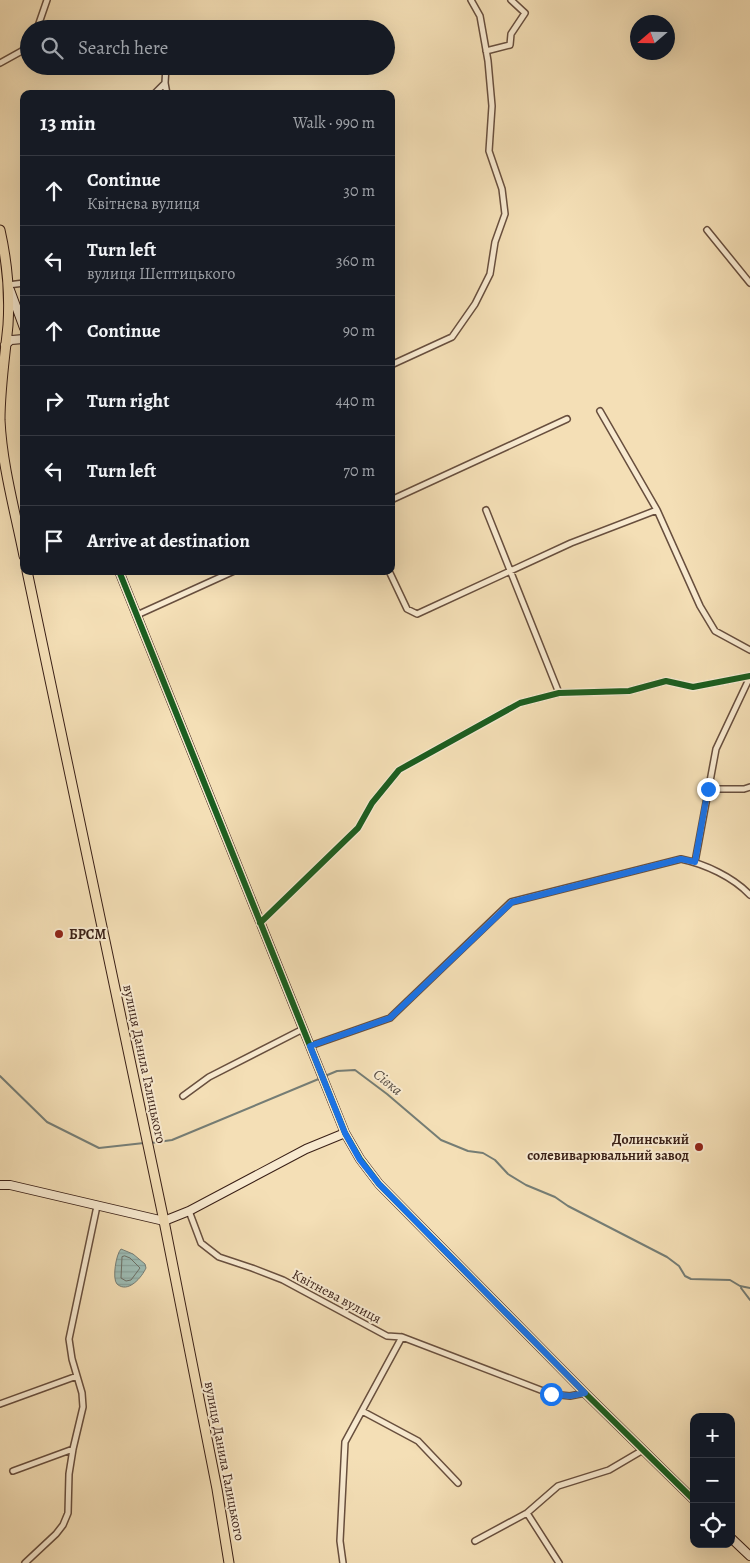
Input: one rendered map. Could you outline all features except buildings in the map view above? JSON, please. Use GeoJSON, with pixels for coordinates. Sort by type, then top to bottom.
{"type":"FeatureCollection","features":[{"type":"Feature","properties":{"kind":"main road"},"geometry":{"type":"LineString","coordinates":[[0,230],[8,285],[0,419],[2,448],[20,536]]}},
{"type":"Feature","properties":{"kind":"main road","name":"вулиця Данила Галицького"},"geometry":{"type":"LineString","coordinates":[[28,575],[164,1221],[217,1489],[229,1563]]}},
{"type":"Feature","properties":{"kind":"street"},"geometry":{"type":"LineString","coordinates":[[40,20],[47,0]]}},
{"type":"Feature","properties":{"kind":"street"},"geometry":{"type":"LineString","coordinates":[[395,363],[452,337],[474,304],[490,274],[495,242],[505,214],[502,189],[489,151],[492,106],[486,51],[480,16],[472,0]]}},
{"type":"Feature","properties":{"kind":"street"},"geometry":{"type":"LineString","coordinates":[[486,51],[510,45],[511,34],[525,13],[511,0]]}},
{"type":"Feature","properties":{"kind":"street"},"geometry":{"type":"LineString","coordinates":[[0,63],[20,52]]}},
{"type":"Feature","properties":{"kind":"street"},"geometry":{"type":"LineString","coordinates":[[165,75],[166,90]]}},
{"type":"Feature","properties":{"kind":"street"},"geometry":{"type":"LineString","coordinates":[[158,90],[165,83]]}},
{"type":"Feature","properties":{"kind":"street"},"geometry":{"type":"LineString","coordinates":[[707,230],[750,283]]}},
{"type":"Feature","properties":{"kind":"street"},"geometry":{"type":"LineString","coordinates":[[20,284],[8,285],[20,317]]}},
{"type":"Feature","properties":{"kind":"street"},"geometry":{"type":"LineString","coordinates":[[5,345],[11,340],[20,339]]}},
{"type":"Feature","properties":{"kind":"street"},"geometry":{"type":"LineString","coordinates":[[600,411],[657,510],[700,606],[715,631],[750,650]]}},
{"type":"Feature","properties":{"kind":"street"},"geometry":{"type":"LineString","coordinates":[[395,498],[567,419]]}},
{"type":"Feature","properties":{"kind":"street"},"geometry":{"type":"LineString","coordinates":[[486,510],[559,694]]}},
{"type":"Feature","properties":{"kind":"street"},"geometry":{"type":"LineString","coordinates":[[391,575],[407,609],[417,614],[571,543],[657,510]]}},
{"type":"Feature","properties":{"kind":"street"},"geometry":{"type":"LineString","coordinates":[[121,575],[345,1133],[360,1160],[379,1184],[585,1393],[690,1496]]}},
{"type":"Feature","properties":{"kind":"street"},"geometry":{"type":"LineString","coordinates":[[136,615],[225,575]]}},
{"type":"Feature","properties":{"kind":"street"},"geometry":{"type":"LineString","coordinates":[[260,923],[358,828],[372,803],[400,770],[520,703],[559,694],[629,691],[666,682],[694,687],[750,676]]}},
{"type":"Feature","properties":{"kind":"street"},"geometry":{"type":"LineString","coordinates":[[695,862],[716,749],[750,676]]}},
{"type":"Feature","properties":{"kind":"street"},"geometry":{"type":"LineString","coordinates":[[708,789],[744,789],[750,787]]}},
{"type":"Feature","properties":{"kind":"street"},"geometry":{"type":"LineString","coordinates":[[310,1046],[390,1018],[512,902],[681,859],[695,862],[740,884],[750,895]]}},
{"type":"Feature","properties":{"kind":"street"},"geometry":{"type":"LineString","coordinates":[[183,1096],[209,1077],[303,1029]]}},
{"type":"Feature","properties":{"kind":"street"},"geometry":{"type":"LineString","coordinates":[[0,1185],[10,1185],[164,1221],[306,1149],[345,1133]]}},
{"type":"Feature","properties":{"kind":"street"},"geometry":{"type":"LineString","coordinates":[[25,1563],[63,1525],[68,1514],[69,1474],[83,1407],[82,1393],[72,1359],[69,1339],[97,1206]]}},
{"type":"Feature","properties":{"kind":"street","name":"Квітнева вулиця"},"geometry":{"type":"LineString","coordinates":[[189,1210],[201,1243],[219,1257],[283,1280],[387,1336],[402,1337],[551,1394],[570,1396],[585,1393]]}},
{"type":"Feature","properties":{"kind":"street"},"geometry":{"type":"LineString","coordinates":[[342,1563],[340,1541],[345,1442],[402,1337]]}},
{"type":"Feature","properties":{"kind":"street"},"geometry":{"type":"LineString","coordinates":[[0,1404],[77,1376]]}},
{"type":"Feature","properties":{"kind":"street"},"geometry":{"type":"LineString","coordinates":[[362,1411],[418,1441],[458,1483]]}},
{"type":"Feature","properties":{"kind":"street"},"geometry":{"type":"LineString","coordinates":[[14,1470],[73,1450]]}},
{"type":"Feature","properties":{"kind":"street"},"geometry":{"type":"LineString","coordinates":[[475,1541],[527,1513],[558,1486],[609,1470],[643,1450]]}},
{"type":"Feature","properties":{"kind":"street"},"geometry":{"type":"LineString","coordinates":[[527,1513],[559,1563]]}},
{"type":"Feature","properties":{"kind":"street"},"geometry":{"type":"LineString","coordinates":[[735,1542],[750,1556]]}},
{"type":"Feature","properties":{"kind":"water"},"geometry":{"type":"Polygon","coordinates":[[[121,1249],[133,1254],[145,1264],[146,1268],[138,1280],[126,1287],[121,1287],[117,1284],[115,1277],[116,1261],[121,1249]]]}},
{"type":"Feature","properties":{"kind":"waterway","name":"Сівка"},"geometry":{"type":"LineString","coordinates":[[325,1076],[337,1071],[355,1070],[387,1094],[441,1140],[468,1151],[483,1153],[495,1160],[508,1174],[526,1185],[555,1197],[568,1206],[667,1257],[679,1266],[685,1276],[691,1279],[730,1280],[740,1286],[750,1288]]}},
{"type":"Feature","properties":{"kind":"waterway","name":"Сівка"},"geometry":{"type":"LineString","coordinates":[[0,1076],[47,1122],[99,1148],[144,1143]]}},
{"type":"Feature","properties":{"kind":"waterway","name":"Сівка"},"geometry":{"type":"LineString","coordinates":[[151,1143],[172,1140],[321,1078]]}},
{"type":"Feature","properties":{"kind":"waterway"},"geometry":{"type":"LineString","coordinates":[[741,1288],[750,1300]]}},
{"type":"Feature","properties":{"kind":"cycle path"},"geometry":{"type":"LineString","coordinates":[[121,575],[345,1133],[360,1159],[379,1184],[585,1393],[690,1496]]}},
{"type":"Feature","properties":{"kind":"cycle path"},"geometry":{"type":"LineString","coordinates":[[260,923],[358,828],[372,803],[399,770],[520,703],[559,693],[629,691],[666,681],[693,687],[750,676]]}},
{"type":"Feature","properties":{"kind":"place","name":"БРСМ"},"geometry":{"type":"Point","coordinates":[59,934]}},
{"type":"Feature","properties":{"kind":"place","name":"Долинський солевиварювальний завод"},"geometry":{"type":"Point","coordinates":[699,1147]}},
{"type":"Feature","properties":{"kind":"route"},"geometry":{"type":"LineString","coordinates":[[551,1394],[570,1396],[585,1393],[379,1184],[360,1160],[345,1133],[310,1046],[390,1018],[512,902],[681,859],[695,862],[708,789]]}}]}
